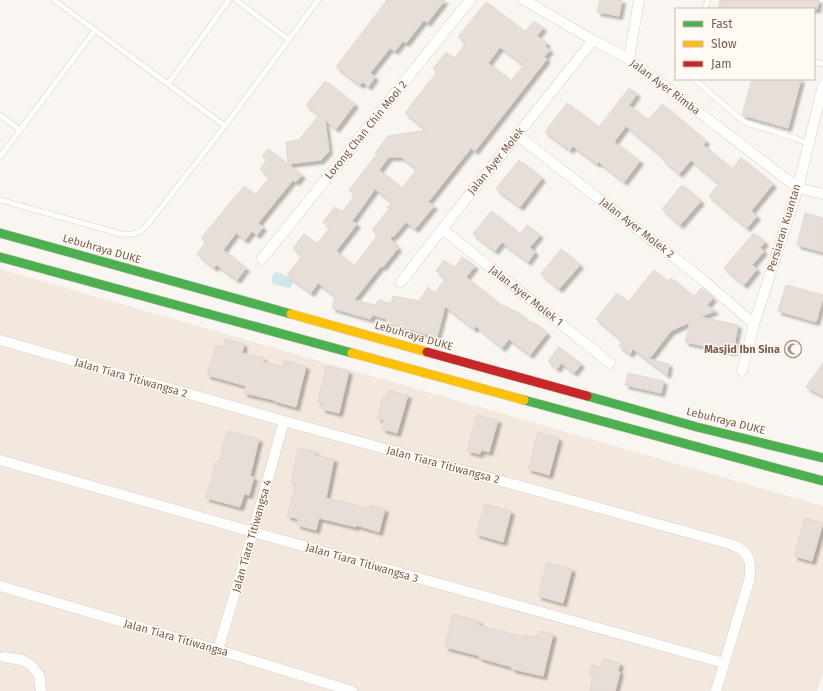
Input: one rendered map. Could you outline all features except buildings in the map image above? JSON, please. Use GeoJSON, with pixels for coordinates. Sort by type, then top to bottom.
{"type":"FeatureCollection","features":[{"type":"Feature","properties":{"kind":"highway","name":"Lebuhraya DUKE"},"geometry":{"type":"LineString","coordinates":[[0,233],[690,425],[821,457]]}},
{"type":"Feature","properties":{"kind":"highway"},"geometry":{"type":"LineString","coordinates":[[0,257],[820,480]]}},
{"type":"Feature","properties":{"kind":"street","name":"Lorong Chan Chin Mooi 2"},"geometry":{"type":"LineString","coordinates":[[262,260],[470,0]]}},
{"type":"Feature","properties":{"kind":"street","name":"Jalan Ayer Rimba"},"geometry":{"type":"LineString","coordinates":[[524,0],[629,59],[798,188]]}},
{"type":"Feature","properties":{"kind":"street"},"geometry":{"type":"LineString","coordinates":[[629,59],[639,0]]}},
{"type":"Feature","properties":{"kind":"street","name":"Jalan Ayer Molek"},"geometry":{"type":"LineString","coordinates":[[401,282],[593,40]]}},
{"type":"Feature","properties":{"kind":"street","name":"Persiaran Kuantan"},"geometry":{"type":"LineString","coordinates":[[742,371],[754,324],[798,188],[823,85]]}},
{"type":"Feature","properties":{"kind":"street","name":"Jalan Ayer Molek 2"},"geometry":{"type":"LineString","coordinates":[[517,135],[703,280],[754,324]]}},
{"type":"Feature","properties":{"kind":"street"},"geometry":{"type":"LineString","coordinates":[[798,188],[823,194]]}},
{"type":"Feature","properties":{"kind":"street","name":"Jalan Ayer Molek 1"},"geometry":{"type":"LineString","coordinates":[[442,229],[610,363]]}},
{"type":"Feature","properties":{"kind":"street","name":"Jalan Tiara Titiwangsa 2"},"geometry":{"type":"LineString","coordinates":[[0,340],[284,421],[730,544],[742,550],[749,558],[751,569],[749,581],[716,691]]}},
{"type":"Feature","properties":{"kind":"street","name":"Jalan Tiara Titiwangsa 4"},"geometry":{"type":"LineString","coordinates":[[218,650],[284,421]]}},
{"type":"Feature","properties":{"kind":"street","name":"Jalan Tiara Titiwangsa 3"},"geometry":{"type":"LineString","coordinates":[[0,460],[724,663]]}},
{"type":"Feature","properties":{"kind":"street","name":"Jalan Tiara Titiwangsa"},"geometry":{"type":"LineString","coordinates":[[0,586],[352,691]]}},
{"type":"Feature","properties":{"kind":"street"},"geometry":{"type":"LineString","coordinates":[[4,657],[22,660],[31,665],[39,675],[41,691]]}},
{"type":"Feature","properties":{"kind":"lane"},"geometry":{"type":"LineString","coordinates":[[54,0],[225,126]]}},
{"type":"Feature","properties":{"kind":"lane"},"geometry":{"type":"LineString","coordinates":[[168,84],[229,0]]}},
{"type":"Feature","properties":{"kind":"lane"},"geometry":{"type":"LineString","coordinates":[[236,0],[289,40]]}},
{"type":"Feature","properties":{"kind":"lane"},"geometry":{"type":"LineString","coordinates":[[0,200],[121,234],[137,234],[148,224],[225,126],[318,0]]}},
{"type":"Feature","properties":{"kind":"lane"},"geometry":{"type":"LineString","coordinates":[[0,157],[95,30]]}},
{"type":"Feature","properties":{"kind":"lane"},"geometry":{"type":"LineString","coordinates":[[695,80],[744,122],[795,138],[808,144]]}},
{"type":"Feature","properties":{"kind":"lane"},"geometry":{"type":"LineString","coordinates":[[0,115],[20,130]]}},
{"type":"Feature","properties":{"kind":"shaded area"},"geometry":{"type":"Polygon","coordinates":[[[0,269],[823,506],[823,672],[817,691],[0,691],[0,269]]]}},
{"type":"Feature","properties":{"kind":"water"},"geometry":{"type":"Polygon","coordinates":[[[275,272],[281,273],[291,279],[293,283],[292,285],[289,288],[273,284],[272,278],[275,272]]]}},
{"type":"Feature","properties":{"kind":"traffic: fast"},"geometry":{"type":"LineString","coordinates":[[0,233],[291,314]]}},
{"type":"Feature","properties":{"kind":"traffic: fast"},"geometry":{"type":"LineString","coordinates":[[0,257],[352,353]]}},
{"type":"Feature","properties":{"kind":"traffic: fast"},"geometry":{"type":"LineString","coordinates":[[587,396],[697,427],[823,458]]}},
{"type":"Feature","properties":{"kind":"traffic: fast"},"geometry":{"type":"LineString","coordinates":[[524,400],[823,481]]}},
{"type":"Feature","properties":{"kind":"traffic: slow"},"geometry":{"type":"LineString","coordinates":[[291,314],[427,352]]}},
{"type":"Feature","properties":{"kind":"traffic: slow"},"geometry":{"type":"LineString","coordinates":[[352,353],[524,400]]}},
{"type":"Feature","properties":{"kind":"traffic: jam"},"geometry":{"type":"LineString","coordinates":[[427,352],[587,396]]}},
{"type":"Feature","properties":{"kind":"place","name":"Masjid Ibn Sina"},"geometry":{"type":"Point","coordinates":[793,349]}}]}
